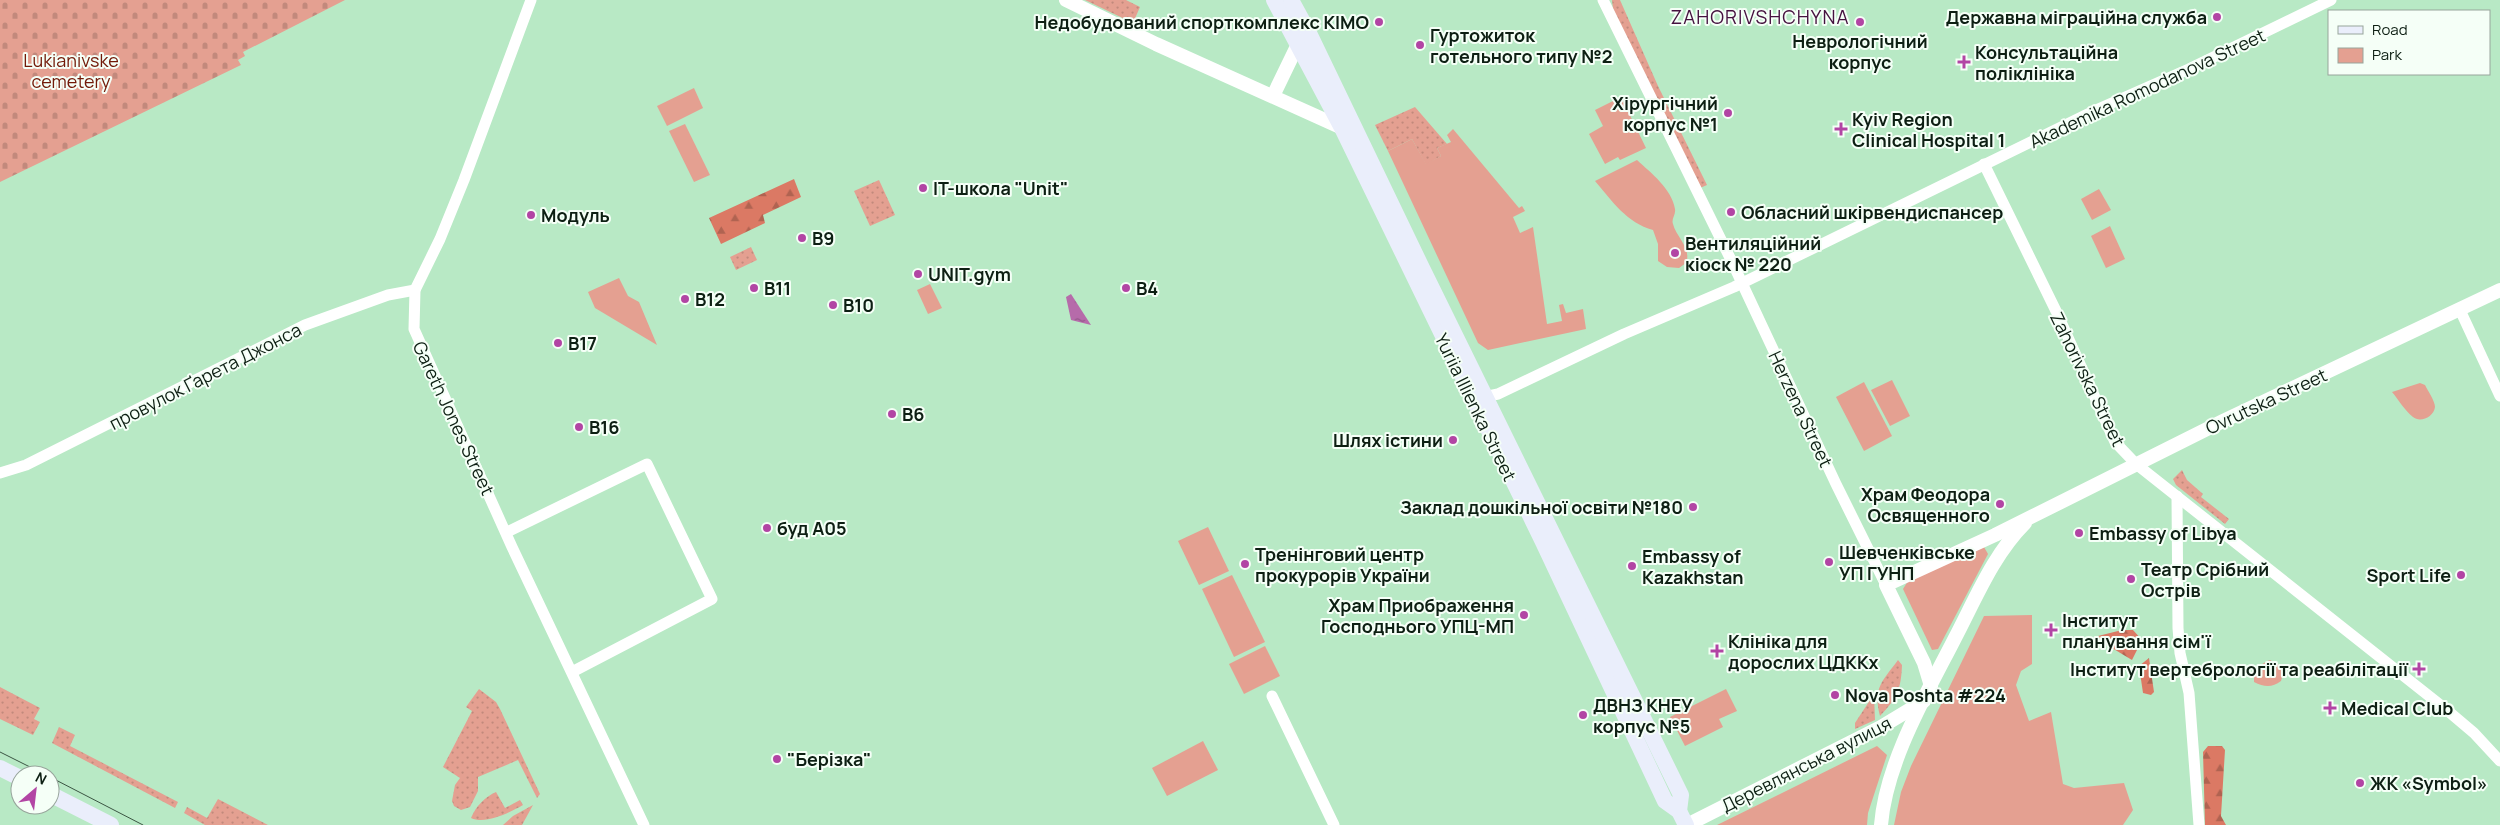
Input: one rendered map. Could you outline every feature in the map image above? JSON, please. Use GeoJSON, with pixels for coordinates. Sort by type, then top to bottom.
{"type":"FeatureCollection","features":[{"type":"Feature","properties":{"kind":"main road","name":"Yuriia Illienka Street"},"geometry":{"type":"LineString","coordinates":[[1274,0],[1303,36],[1359,134],[1480,398]]}},
{"type":"Feature","properties":{"kind":"main road","name":"Yuriia Illienka Street"},"geometry":{"type":"LineString","coordinates":[[1291,0],[1303,36],[1342,128],[1681,795],[1684,820]]}},
{"type":"Feature","properties":{"kind":"main road"},"geometry":{"type":"LineString","coordinates":[[60,799],[112,825]]}},
{"type":"Feature","properties":{"kind":"street","name":"Gareth Jones Street"},"geometry":{"type":"LineString","coordinates":[[531,0],[464,180],[428,265],[414,290],[414,329],[506,532],[644,825]]}},
{"type":"Feature","properties":{"kind":"street"},"geometry":{"type":"LineString","coordinates":[[1066,0],[1156,44],[1359,134]]}},
{"type":"Feature","properties":{"kind":"street","name":"Herzena Street"},"geometry":{"type":"LineString","coordinates":[[1603,0],[1742,283],[1836,484],[1924,663],[1931,686]]}},
{"type":"Feature","properties":{"kind":"street","name":"Akademika Romodanova Street"},"geometry":{"type":"LineString","coordinates":[[1480,398],[1498,394],[1624,334],[1742,283],[2096,110],[2189,69],[2331,0]]}},
{"type":"Feature","properties":{"kind":"street"},"geometry":{"type":"LineString","coordinates":[[1273,96],[1303,36]]}},
{"type":"Feature","properties":{"kind":"street","name":"Zahorivska Street"},"geometry":{"type":"LineString","coordinates":[[1984,164],[2057,313],[2115,442],[2136,464],[2392,664],[2458,719],[2500,761]]}},
{"type":"Feature","properties":{"kind":"street","name":"провулок Ґарета Джонса"},"geometry":{"type":"LineString","coordinates":[[0,473],[26,465],[304,325],[388,295],[414,290]]}},
{"type":"Feature","properties":{"kind":"street","name":"Ovrutska Street"},"geometry":{"type":"LineString","coordinates":[[1886,585],[1994,535],[2136,464],[2500,290]]}},
{"type":"Feature","properties":{"kind":"street"},"geometry":{"type":"LineString","coordinates":[[2460,310],[2500,396]]}},
{"type":"Feature","properties":{"kind":"street"},"geometry":{"type":"LineString","coordinates":[[506,532],[647,464],[712,599],[572,672]]}},
{"type":"Feature","properties":{"kind":"street"},"geometry":{"type":"LineString","coordinates":[[2177,496],[2178,628],[2180,653],[2189,693],[2199,825]]}},
{"type":"Feature","properties":{"kind":"street","name":"Ovrutska Street"},"geometry":{"type":"LineString","coordinates":[[1931,686],[2002,551],[2014,534],[2034,514]]}},
{"type":"Feature","properties":{"kind":"street"},"geometry":{"type":"LineString","coordinates":[[1881,825],[1888,783],[1931,686]]}},
{"type":"Feature","properties":{"kind":"street"},"geometry":{"type":"LineString","coordinates":[[1272,696],[1334,825]]}},
{"type":"Feature","properties":{"kind":"street","name":"Деревлянська вулиця"},"geometry":{"type":"LineString","coordinates":[[1684,820],[1881,728],[1924,701]]}},
{"type":"Feature","properties":{"kind":"green space","name":"Lukianivske cemetery"},"geometry":{"type":"Polygon","coordinates":[[[0,0],[345,0],[243,52],[245,56],[238,60],[241,65],[0,182],[0,0]]]}},
{"type":"Feature","properties":{"kind":"green space"},"geometry":{"type":"Polygon","coordinates":[[[1085,0],[1126,0],[1140,7],[1133,23],[1085,0]]]}},
{"type":"Feature","properties":{"kind":"green space"},"geometry":{"type":"Polygon","coordinates":[[[1612,0],[1620,0],[1658,86],[1707,185],[1700,188],[1613,9],[1612,0]]]}},
{"type":"Feature","properties":{"kind":"green space"},"geometry":{"type":"Polygon","coordinates":[[[694,88],[703,108],[667,126],[657,106],[694,88]]]}},
{"type":"Feature","properties":{"kind":"green space"},"geometry":{"type":"Polygon","coordinates":[[[1621,97],[1646,148],[1620,160],[1618,157],[1605,164],[1589,134],[1603,126],[1595,110],[1621,97]]]}},
{"type":"Feature","properties":{"kind":"green space"},"geometry":{"type":"Polygon","coordinates":[[[1415,107],[1447,144],[1437,148],[1441,156],[1426,165],[1412,139],[1388,151],[1375,125],[1415,107]]]}},
{"type":"Feature","properties":{"kind":"green space"},"geometry":{"type":"Polygon","coordinates":[[[685,124],[710,175],[694,182],[669,131],[685,124]]]}},
{"type":"Feature","properties":{"kind":"green space"},"geometry":{"type":"Polygon","coordinates":[[[1453,129],[1519,208],[1522,206],[1525,211],[1513,217],[1520,233],[1533,227],[1547,324],[1562,321],[1559,305],[1563,304],[1566,313],[1583,309],[1586,329],[1488,350],[1478,343],[1388,151],[1412,139],[1426,164],[1441,156],[1437,148],[1451,142],[1447,135],[1453,129]]]}},
{"type":"Feature","properties":{"kind":"green space"},"geometry":{"type":"Polygon","coordinates":[[[1637,160],[1660,182],[1673,202],[1675,211],[1673,224],[1687,252],[1686,263],[1679,268],[1667,267],[1658,261],[1658,244],[1653,230],[1628,217],[1595,181],[1637,160]]]}},
{"type":"Feature","properties":{"kind":"green space"},"geometry":{"type":"Polygon","coordinates":[[[794,179],[801,197],[763,215],[765,223],[721,244],[709,218],[794,179]]]}},
{"type":"Feature","properties":{"kind":"green space"},"geometry":{"type":"Polygon","coordinates":[[[879,180],[895,215],[870,226],[854,191],[879,180]]]}},
{"type":"Feature","properties":{"kind":"green space"},"geometry":{"type":"Polygon","coordinates":[[[2099,189],[2111,210],[2092,220],[2081,199],[2099,189]]]}},
{"type":"Feature","properties":{"kind":"green space"},"geometry":{"type":"Polygon","coordinates":[[[2110,226],[2125,259],[2106,268],[2091,236],[2110,226]]]}},
{"type":"Feature","properties":{"kind":"green space"},"geometry":{"type":"Polygon","coordinates":[[[751,247],[757,260],[736,270],[730,257],[751,247]]]}},
{"type":"Feature","properties":{"kind":"green space"},"geometry":{"type":"Polygon","coordinates":[[[619,278],[628,296],[639,302],[657,345],[595,308],[588,292],[619,278]]]}},
{"type":"Feature","properties":{"kind":"green space"},"geometry":{"type":"Polygon","coordinates":[[[930,284],[942,308],[928,314],[917,290],[930,284]]]}},
{"type":"Feature","properties":{"kind":"green space"},"geometry":{"type":"Polygon","coordinates":[[[1892,380],[1910,416],[1890,426],[1871,390],[1892,380]]]}},
{"type":"Feature","properties":{"kind":"green space"},"geometry":{"type":"Polygon","coordinates":[[[1864,382],[1892,436],[1864,451],[1836,397],[1864,382]]]}},
{"type":"Feature","properties":{"kind":"green space"},"geometry":{"type":"Polygon","coordinates":[[[2420,383],[2425,385],[2435,407],[2432,414],[2426,418],[2416,419],[2404,408],[2392,392],[2420,383]]]}},
{"type":"Feature","properties":{"kind":"green space"},"geometry":{"type":"Polygon","coordinates":[[[2182,470],[2187,480],[2203,494],[2201,497],[2229,519],[2225,524],[2176,485],[2173,479],[2182,470]]]}},
{"type":"Feature","properties":{"kind":"green space"},"geometry":{"type":"Polygon","coordinates":[[[1208,527],[1229,571],[1199,585],[1178,541],[1208,527]]]}},
{"type":"Feature","properties":{"kind":"green space"},"geometry":{"type":"Polygon","coordinates":[[[1984,547],[1988,554],[1938,649],[1932,650],[1903,589],[1908,581],[1984,547]]]}},
{"type":"Feature","properties":{"kind":"green space"},"geometry":{"type":"Polygon","coordinates":[[[1232,575],[1265,642],[1234,657],[1202,589],[1232,575]]]}},
{"type":"Feature","properties":{"kind":"green space"},"geometry":{"type":"Polygon","coordinates":[[[2032,615],[2032,664],[2021,671],[2016,685],[2029,721],[2051,712],[2063,784],[2074,788],[2124,783],[2133,810],[2123,825],[1894,825],[1901,792],[1911,766],[1984,616],[2032,615]]]}},
{"type":"Feature","properties":{"kind":"green space"},"geometry":{"type":"Polygon","coordinates":[[[2122,630],[2133,630],[2142,640],[2132,660],[2102,642],[2098,636],[2122,630]]]}},
{"type":"Feature","properties":{"kind":"green space"},"geometry":{"type":"Polygon","coordinates":[[[1265,646],[1280,676],[1244,694],[1229,664],[1265,646]]]}},
{"type":"Feature","properties":{"kind":"green space"},"geometry":{"type":"Polygon","coordinates":[[[2149,658],[2154,692],[2151,695],[2143,693],[2139,666],[2149,658]]]}},
{"type":"Feature","properties":{"kind":"green space"},"geometry":{"type":"Polygon","coordinates":[[[1898,660],[1902,665],[1901,681],[1894,699],[1880,716],[1878,691],[1883,680],[1898,660]]]}},
{"type":"Feature","properties":{"kind":"green space"},"geometry":{"type":"Polygon","coordinates":[[[2270,660],[2281,666],[2283,674],[2281,681],[2268,686],[2254,682],[2258,668],[2270,660]]]}},
{"type":"Feature","properties":{"kind":"green space"},"geometry":{"type":"Polygon","coordinates":[[[0,687],[40,708],[34,719],[40,722],[33,735],[0,719],[0,687]]]}},
{"type":"Feature","properties":{"kind":"green space"},"geometry":{"type":"Polygon","coordinates":[[[479,689],[496,702],[500,709],[540,794],[537,798],[518,760],[478,777],[478,791],[470,807],[461,810],[454,806],[452,801],[455,785],[460,778],[443,767],[472,711],[466,707],[479,689]]]}},
{"type":"Feature","properties":{"kind":"green space"},"geometry":{"type":"Polygon","coordinates":[[[1726,689],[1737,711],[1719,719],[1723,727],[1685,746],[1670,717],[1726,689]]]}},
{"type":"Feature","properties":{"kind":"green space"},"geometry":{"type":"Polygon","coordinates":[[[1874,694],[1875,720],[1855,729],[1855,723],[1874,694]]]}},
{"type":"Feature","properties":{"kind":"green space"},"geometry":{"type":"Polygon","coordinates":[[[59,727],[75,735],[70,746],[178,802],[175,808],[52,743],[59,727]]]}},
{"type":"Feature","properties":{"kind":"green space"},"geometry":{"type":"Polygon","coordinates":[[[1203,741],[1218,770],[1167,796],[1152,768],[1203,741]]]}},
{"type":"Feature","properties":{"kind":"green space"},"geometry":{"type":"Polygon","coordinates":[[[1877,746],[1887,755],[1868,813],[1867,825],[1717,825],[1877,746]]]}},
{"type":"Feature","properties":{"kind":"green space"},"geometry":{"type":"Polygon","coordinates":[[[2208,746],[2222,746],[2225,750],[2221,816],[2226,825],[2205,825],[2203,752],[2208,746]]]}},
{"type":"Feature","properties":{"kind":"green space"},"geometry":{"type":"Polygon","coordinates":[[[496,792],[505,808],[520,800],[523,805],[490,819],[477,820],[471,818],[481,802],[496,792]]]}},
{"type":"Feature","properties":{"kind":"green space"},"geometry":{"type":"Polygon","coordinates":[[[218,799],[268,825],[205,825],[184,813],[187,807],[207,818],[218,799]]]}},
{"type":"Feature","properties":{"kind":"green space"},"geometry":{"type":"Polygon","coordinates":[[[533,805],[522,825],[503,825],[513,816],[533,805]]]}},
{"type":"Feature","properties":{"kind":"water"},"geometry":{"type":"Polygon","coordinates":[[[1071,294],[1091,325],[1071,320],[1066,297],[1071,294]]]}},
{"type":"Feature","properties":{"kind":"tram line"},"geometry":{"type":"LineString","coordinates":[[0,752],[26,765]]}},
{"type":"Feature","properties":{"kind":"tram line"},"geometry":{"type":"LineString","coordinates":[[60,782],[143,825]]}},
{"type":"Feature","properties":{"kind":"place","name":"Державна міграційна служба"},"geometry":{"type":"Point","coordinates":[2217,17]}},
{"type":"Feature","properties":{"kind":"place","name":"Недобудований спорткомплекс КІМО"},"geometry":{"type":"Point","coordinates":[1379,22]}},
{"type":"Feature","properties":{"kind":"place","name":"Неврологічний корпус"},"geometry":{"type":"Point","coordinates":[1860,22]}},
{"type":"Feature","properties":{"kind":"place","name":"Гуртожиток готельного типу №2"},"geometry":{"type":"Point","coordinates":[1420,45]}},
{"type":"Feature","properties":{"kind":"place","name":"Консультаційна поліклініка"},"geometry":{"type":"Point","coordinates":[1964,62]}},
{"type":"Feature","properties":{"kind":"place","name":"Хірургічний корпус №1"},"geometry":{"type":"Point","coordinates":[1728,113]}},
{"type":"Feature","properties":{"kind":"place","name":"Kyiv Region Clinical Hospital 1"},"geometry":{"type":"Point","coordinates":[1841,129]}},
{"type":"Feature","properties":{"kind":"place","name":"IT-школа \"Unit\""},"geometry":{"type":"Point","coordinates":[923,188]}},
{"type":"Feature","properties":{"kind":"place","name":"Обласний шкірвендиспансер"},"geometry":{"type":"Point","coordinates":[1731,212]}},
{"type":"Feature","properties":{"kind":"place","name":"Модуль"},"geometry":{"type":"Point","coordinates":[531,215]}},
{"type":"Feature","properties":{"kind":"place","name":"B9"},"geometry":{"type":"Point","coordinates":[802,238]}},
{"type":"Feature","properties":{"kind":"place","name":"Вентиляційний кіоск № 220"},"geometry":{"type":"Point","coordinates":[1675,253]}},
{"type":"Feature","properties":{"kind":"place","name":"UNIT.gym"},"geometry":{"type":"Point","coordinates":[918,274]}},
{"type":"Feature","properties":{"kind":"place","name":"B11"},"geometry":{"type":"Point","coordinates":[754,288]}},
{"type":"Feature","properties":{"kind":"place","name":"B4"},"geometry":{"type":"Point","coordinates":[1126,288]}},
{"type":"Feature","properties":{"kind":"place","name":"B12"},"geometry":{"type":"Point","coordinates":[685,299]}},
{"type":"Feature","properties":{"kind":"place","name":"B10"},"geometry":{"type":"Point","coordinates":[833,305]}},
{"type":"Feature","properties":{"kind":"place","name":"B17"},"geometry":{"type":"Point","coordinates":[558,343]}},
{"type":"Feature","properties":{"kind":"place","name":"B6"},"geometry":{"type":"Point","coordinates":[892,414]}},
{"type":"Feature","properties":{"kind":"place","name":"B16"},"geometry":{"type":"Point","coordinates":[579,427]}},
{"type":"Feature","properties":{"kind":"place","name":"Шлях істини"},"geometry":{"type":"Point","coordinates":[1453,440]}},
{"type":"Feature","properties":{"kind":"place","name":"Храм Феодора Освященного"},"geometry":{"type":"Point","coordinates":[2000,504]}},
{"type":"Feature","properties":{"kind":"place","name":"Заклад дошкільної освіти №180"},"geometry":{"type":"Point","coordinates":[1693,507]}},
{"type":"Feature","properties":{"kind":"place","name":"буд А05"},"geometry":{"type":"Point","coordinates":[767,528]}},
{"type":"Feature","properties":{"kind":"place","name":"Embassy of Libya"},"geometry":{"type":"Point","coordinates":[2079,533]}},
{"type":"Feature","properties":{"kind":"place","name":"Шевченківське УП ГУНП"},"geometry":{"type":"Point","coordinates":[1829,562]}},
{"type":"Feature","properties":{"kind":"place","name":"Тренінговий центр прокурорів України"},"geometry":{"type":"Point","coordinates":[1245,564]}},
{"type":"Feature","properties":{"kind":"place","name":"Embassy of Kazakhstan"},"geometry":{"type":"Point","coordinates":[1632,566]}},
{"type":"Feature","properties":{"kind":"place","name":"Sport Life"},"geometry":{"type":"Point","coordinates":[2461,575]}},
{"type":"Feature","properties":{"kind":"place","name":"Театр Срібний Острів"},"geometry":{"type":"Point","coordinates":[2131,579]}},
{"type":"Feature","properties":{"kind":"place","name":"Храм Приображення Господнього УПЦ-МП"},"geometry":{"type":"Point","coordinates":[1524,615]}},
{"type":"Feature","properties":{"kind":"place","name":"Інститут планування сім'ї"},"geometry":{"type":"Point","coordinates":[2051,630]}},
{"type":"Feature","properties":{"kind":"place","name":"Клініка для дорослих ЦДККх"},"geometry":{"type":"Point","coordinates":[1717,651]}},
{"type":"Feature","properties":{"kind":"place","name":"Інститут вертебрології та реабілітації"},"geometry":{"type":"Point","coordinates":[2419,669]}},
{"type":"Feature","properties":{"kind":"place","name":"Nova Poshta #224"},"geometry":{"type":"Point","coordinates":[1835,695]}},
{"type":"Feature","properties":{"kind":"place","name":"Medical Club"},"geometry":{"type":"Point","coordinates":[2330,708]}},
{"type":"Feature","properties":{"kind":"place","name":"ДВНЗ КНЕУ корпус №5"},"geometry":{"type":"Point","coordinates":[1583,715]}},
{"type":"Feature","properties":{"kind":"place","name":"\"Берізка\""},"geometry":{"type":"Point","coordinates":[777,759]}},
{"type":"Feature","properties":{"kind":"place","name":"ЖК «Symbol»"},"geometry":{"type":"Point","coordinates":[2360,783]}},
{"type":"Feature","properties":{"kind":"district","name":"ZAHORIVSHCHYNA"},"geometry":{"type":"Point","coordinates":[1760,17]}}]}
